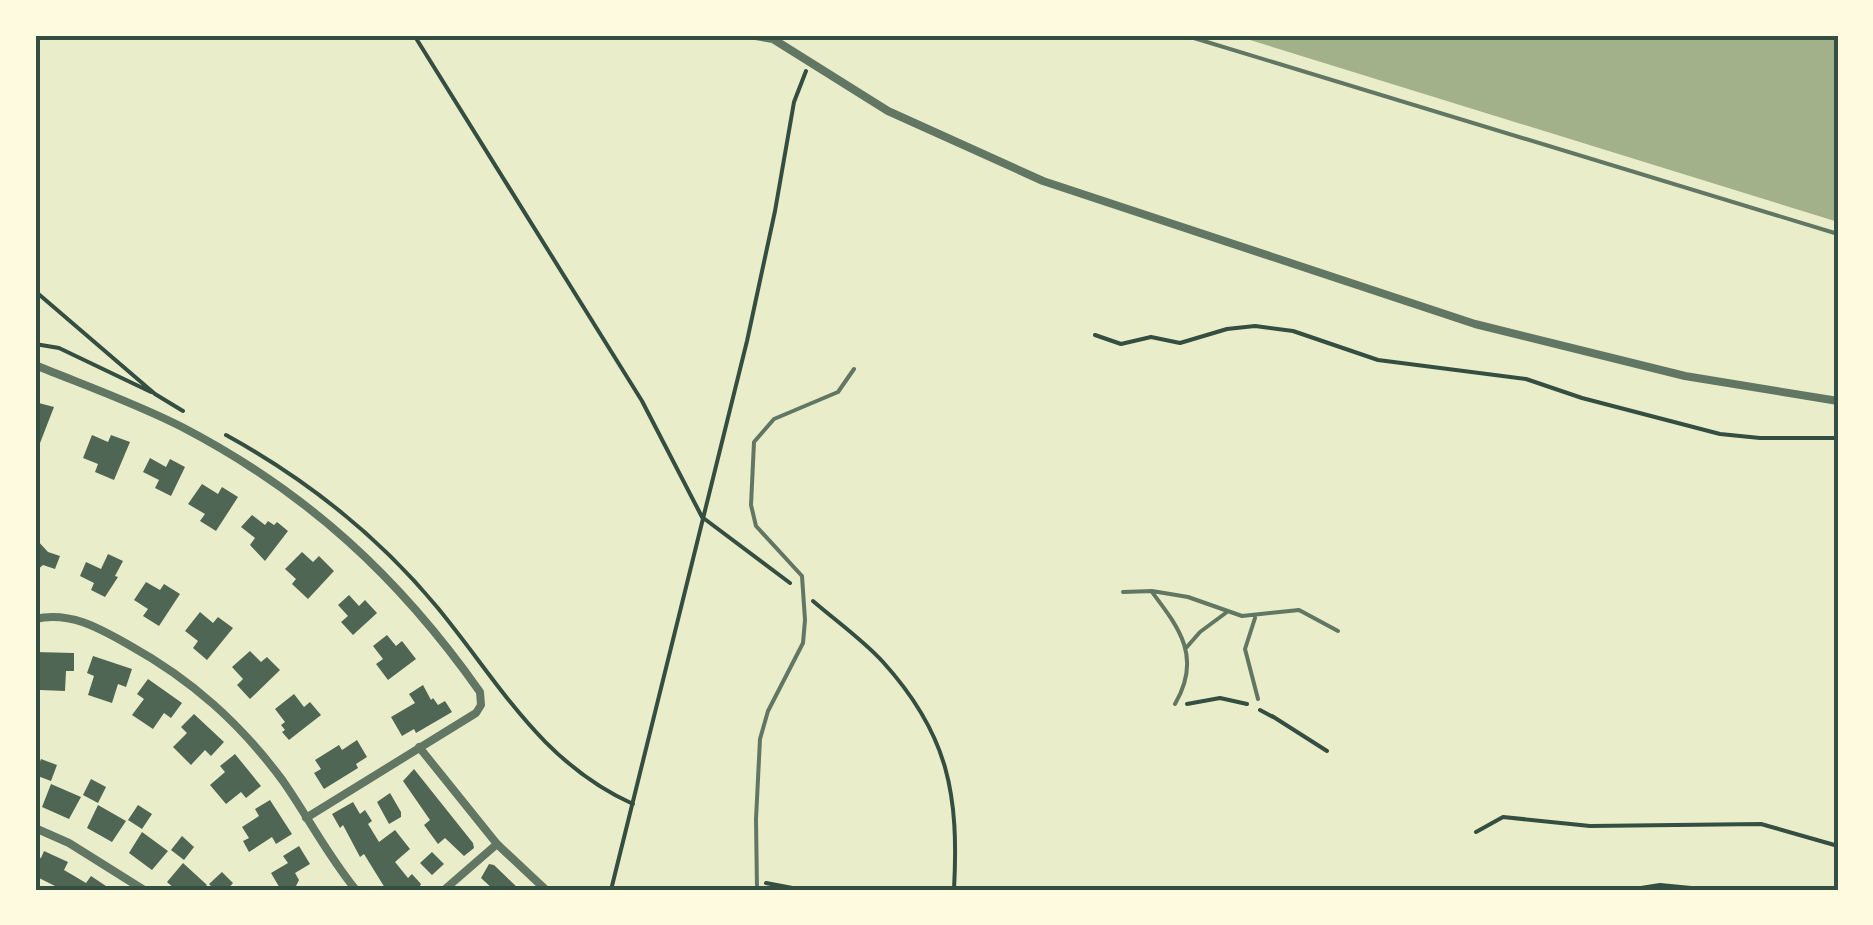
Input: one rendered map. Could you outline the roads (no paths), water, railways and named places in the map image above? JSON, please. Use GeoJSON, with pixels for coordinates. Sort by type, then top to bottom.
{"type":"FeatureCollection","features":[{"type":"Feature","properties":{"kind":"street"},"geometry":{"type":"LineString","coordinates":[[750,35],[773,39],[888,110],[1042,181],[1476,324],[1685,376],[1838,401]]}},
{"type":"Feature","properties":{"kind":"street"},"geometry":{"type":"LineString","coordinates":[[35,365],[179,426],[236,457],[313,510],[374,562],[452,652],[482,700],[476,713],[306,818]]}},
{"type":"Feature","properties":{"kind":"street"},"geometry":{"type":"LineString","coordinates":[[35,619],[47,616],[80,620],[166,666],[206,695],[261,754],[356,890]]}},
{"type":"Feature","properties":{"kind":"street"},"geometry":{"type":"LineString","coordinates":[[419,747],[496,844],[546,890]]}},
{"type":"Feature","properties":{"kind":"street"},"geometry":{"type":"LineString","coordinates":[[35,828],[69,842],[144,890]]}},
{"type":"Feature","properties":{"kind":"street"},"geometry":{"type":"LineString","coordinates":[[444,890],[496,844]]}},
{"type":"Feature","properties":{"kind":"lane"},"geometry":{"type":"LineString","coordinates":[[1184,35],[1838,234]]}},
{"type":"Feature","properties":{"kind":"lane"},"geometry":{"type":"LineString","coordinates":[[757,890],[760,740],[768,711],[802,643],[804,620],[802,576],[756,526],[751,504],[754,442],[774,419],[838,392],[854,369]]}},
{"type":"Feature","properties":{"kind":"lane"},"geometry":{"type":"LineString","coordinates":[[1152,591],[1186,648],[1188,677],[1175,704]]}},
{"type":"Feature","properties":{"kind":"lane"},"geometry":{"type":"LineString","coordinates":[[1123,592],[1152,591],[1188,597],[1228,612],[1256,616],[1299,610],[1338,631]]}},
{"type":"Feature","properties":{"kind":"lane"},"geometry":{"type":"LineString","coordinates":[[1186,648],[1200,632],[1228,612]]}},
{"type":"Feature","properties":{"kind":"lane"},"geometry":{"type":"LineString","coordinates":[[1256,616],[1245,648],[1248,674],[1258,699]]}}]}
